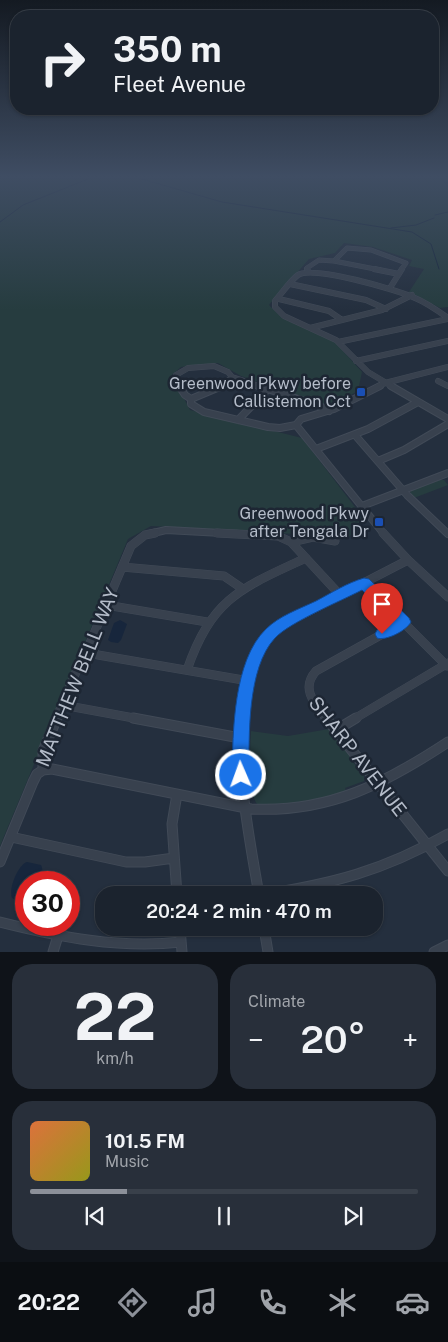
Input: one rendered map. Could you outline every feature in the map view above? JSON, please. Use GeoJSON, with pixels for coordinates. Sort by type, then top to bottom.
{"type":"FeatureCollection","features":[{"type":"Feature","properties":{"kind":"street"},"geometry":{"type":"LineString","coordinates":[[334,261],[347,248],[368,249],[405,262],[406,264],[390,288]]}},
{"type":"Feature","properties":{"kind":"street"},"geometry":{"type":"LineString","coordinates":[[308,272],[308,268],[314,262],[321,260],[400,274]]}},
{"type":"Feature","properties":{"kind":"street"},"geometry":{"type":"LineString","coordinates":[[448,318],[429,304],[412,295],[390,288],[308,272],[299,274],[290,284],[278,299],[277,310],[284,316],[338,342],[368,372],[448,419]]}},
{"type":"Feature","properties":{"kind":"street"},"geometry":{"type":"LineString","coordinates":[[290,284],[366,300],[386,309]]}},
{"type":"Feature","properties":{"kind":"street"},"geometry":{"type":"LineString","coordinates":[[310,328],[386,309],[412,295]]}},
{"type":"Feature","properties":{"kind":"street"},"geometry":{"type":"LineString","coordinates":[[278,299],[329,310],[342,320]]}},
{"type":"Feature","properties":{"kind":"street"},"geometry":{"type":"LineString","coordinates":[[338,342],[448,318]]}},
{"type":"Feature","properties":{"kind":"street"},"geometry":{"type":"LineString","coordinates":[[356,361],[448,341]]}},
{"type":"Feature","properties":{"kind":"street"},"geometry":{"type":"LineString","coordinates":[[232,377],[219,388],[191,399],[185,396],[176,379],[177,374],[190,367],[214,366],[230,373],[232,377],[269,388],[329,411]]}},
{"type":"Feature","properties":{"kind":"street"},"geometry":{"type":"LineString","coordinates":[[296,425],[299,420],[329,411],[385,382],[448,367]]}},
{"type":"Feature","properties":{"kind":"street"},"geometry":{"type":"LineString","coordinates":[[438,380],[448,386]]}},
{"type":"Feature","properties":{"kind":"street"},"geometry":{"type":"LineString","coordinates":[[238,420],[269,388]]}},
{"type":"Feature","properties":{"kind":"street"},"geometry":{"type":"LineString","coordinates":[[191,399],[191,404],[201,410],[238,420],[273,428],[296,425]]}},
{"type":"Feature","properties":{"kind":"street"},"geometry":{"type":"LineString","coordinates":[[316,449],[356,435],[418,402]]}},
{"type":"Feature","properties":{"kind":"street"},"geometry":{"type":"LineString","coordinates":[[304,433],[300,424],[308,418]]}},
{"type":"Feature","properties":{"kind":"street"},"geometry":{"type":"LineString","coordinates":[[378,461],[404,450],[448,424]]}},
{"type":"Feature","properties":{"kind":"street"},"geometry":{"type":"LineString","coordinates":[[296,425],[408,560],[447,594]]}},
{"type":"Feature","properties":{"kind":"street"},"geometry":{"type":"LineString","coordinates":[[356,435],[403,490],[448,534]]}},
{"type":"Feature","properties":{"kind":"street"},"geometry":{"type":"LineString","coordinates":[[362,506],[403,490],[446,477]]}},
{"type":"Feature","properties":{"kind":"street","name":"MATTHEW BELL WAY"},"geometry":{"type":"LineString","coordinates":[[0,862],[32,782],[37,774],[43,770],[43,751],[62,705],[81,661],[92,651],[90,643],[122,566],[135,542],[145,535],[159,530],[272,535],[291,542],[340,595]]}},
{"type":"Feature","properties":{"kind":"street"},"geometry":{"type":"LineString","coordinates":[[291,542],[304,537],[335,541]]}},
{"type":"Feature","properties":{"kind":"street"},"geometry":{"type":"LineString","coordinates":[[187,670],[206,622],[222,605],[243,589],[306,558]]}},
{"type":"Feature","properties":{"kind":"street"},"geometry":{"type":"LineString","coordinates":[[257,886],[244,808],[240,738],[248,681],[257,653],[270,634],[284,624],[408,560]]}},
{"type":"Feature","properties":{"kind":"street"},"geometry":{"type":"LineString","coordinates":[[122,566],[212,574],[228,578],[243,589]]}},
{"type":"Feature","properties":{"kind":"street"},"geometry":{"type":"LineString","coordinates":[[336,730],[447,665],[364,583]]}},
{"type":"Feature","properties":{"kind":"street"},"geometry":{"type":"LineString","coordinates":[[106,605],[206,622]]}},
{"type":"Feature","properties":{"kind":"street","name":"SHARP AVENUE"},"geometry":{"type":"LineString","coordinates":[[404,622],[321,668],[310,679],[308,691],[310,697],[448,871]]}},
{"type":"Feature","properties":{"kind":"street"},"geometry":{"type":"LineString","coordinates":[[92,651],[98,654],[248,681]]}},
{"type":"Feature","properties":{"kind":"street"},"geometry":{"type":"LineString","coordinates":[[62,705],[240,738]]}},
{"type":"Feature","properties":{"kind":"street"},"geometry":{"type":"LineString","coordinates":[[43,770],[52,769],[244,808],[270,811],[312,805],[344,796],[409,767],[448,742]]}},
{"type":"Feature","properties":{"kind":"street"},"geometry":{"type":"LineString","coordinates":[[176,886],[172,824],[177,794]]}},
{"type":"Feature","properties":{"kind":"street"},"geometry":{"type":"LineString","coordinates":[[319,886],[357,877],[392,864],[448,834]]}},
{"type":"Feature","properties":{"kind":"street"},"geometry":{"type":"LineString","coordinates":[[11,837],[126,862],[145,862],[174,858]]}},
{"type":"Feature","properties":{"kind":"street"},"geometry":{"type":"LineString","coordinates":[[0,922],[15,926]]}},
{"type":"Feature","properties":{"kind":"street"},"geometry":{"type":"LineString","coordinates":[[53,952],[58,936],[114,948],[182,947]]}},
{"type":"Feature","properties":{"kind":"street"},"geometry":{"type":"LineString","coordinates":[[265,936],[268,952]]}},
{"type":"Feature","properties":{"kind":"street"},"geometry":{"type":"LineString","coordinates":[[434,952],[448,945]]}},
{"type":"Feature","properties":{"kind":"green space"},"geometry":{"type":"Polygon","coordinates":[[[0,221],[448,221],[448,307],[440,308],[409,292],[424,269],[409,266],[412,260],[373,247],[344,243],[335,253],[309,259],[269,305],[282,318],[335,342],[362,372],[358,391],[330,406],[241,376],[218,363],[181,367],[172,375],[190,410],[302,438],[365,520],[349,537],[151,526],[128,539],[0,846],[0,221]]]}},
{"type":"Feature","properties":{"kind":"green space"},"geometry":{"type":"Polygon","coordinates":[[[444,480],[448,485],[414,498],[410,494],[411,490],[444,480]]]}},
{"type":"Feature","properties":{"kind":"green space"},"geometry":{"type":"Polygon","coordinates":[[[329,729],[351,756],[349,757],[364,776],[364,781],[345,788],[346,791],[314,800],[276,806],[257,804],[251,781],[251,731],[288,736],[329,729]]]}},
{"type":"Feature","properties":{"kind":"water"},"geometry":{"type":"Polygon","coordinates":[[[120,620],[127,624],[121,640],[118,643],[111,642],[108,640],[114,623],[120,620]]]}},
{"type":"Feature","properties":{"kind":"water"},"geometry":{"type":"Polygon","coordinates":[[[27,862],[41,865],[42,871],[19,871],[27,862]]]}},
{"type":"Feature","properties":{"kind":"water"},"geometry":{"type":"Polygon","coordinates":[[[15,879],[15,900],[12,898],[11,894],[15,879]]]}},
{"type":"Feature","properties":{"kind":"waterway"},"geometry":{"type":"LineString","coordinates":[[345,221],[412,232],[431,244],[439,269]]}},
{"type":"Feature","properties":{"kind":"waterway"},"geometry":{"type":"LineString","coordinates":[[391,228],[416,225],[425,221]]}},
{"type":"Feature","properties":{"kind":"place","name":"Greenwood Pkwy before Callistemon Cct"},"geometry":{"type":"Point","coordinates":[361,392]}},
{"type":"Feature","properties":{"kind":"place","name":"Greenwood Pkwy after Tengala Dr"},"geometry":{"type":"Point","coordinates":[379,522]}},
{"type":"Feature","properties":{"kind":"route"},"geometry":{"type":"LineString","coordinates":[[241,775],[241,727],[246,689],[252,666],[265,639],[284,624],[364,583],[404,622],[382,634]]}}]}
